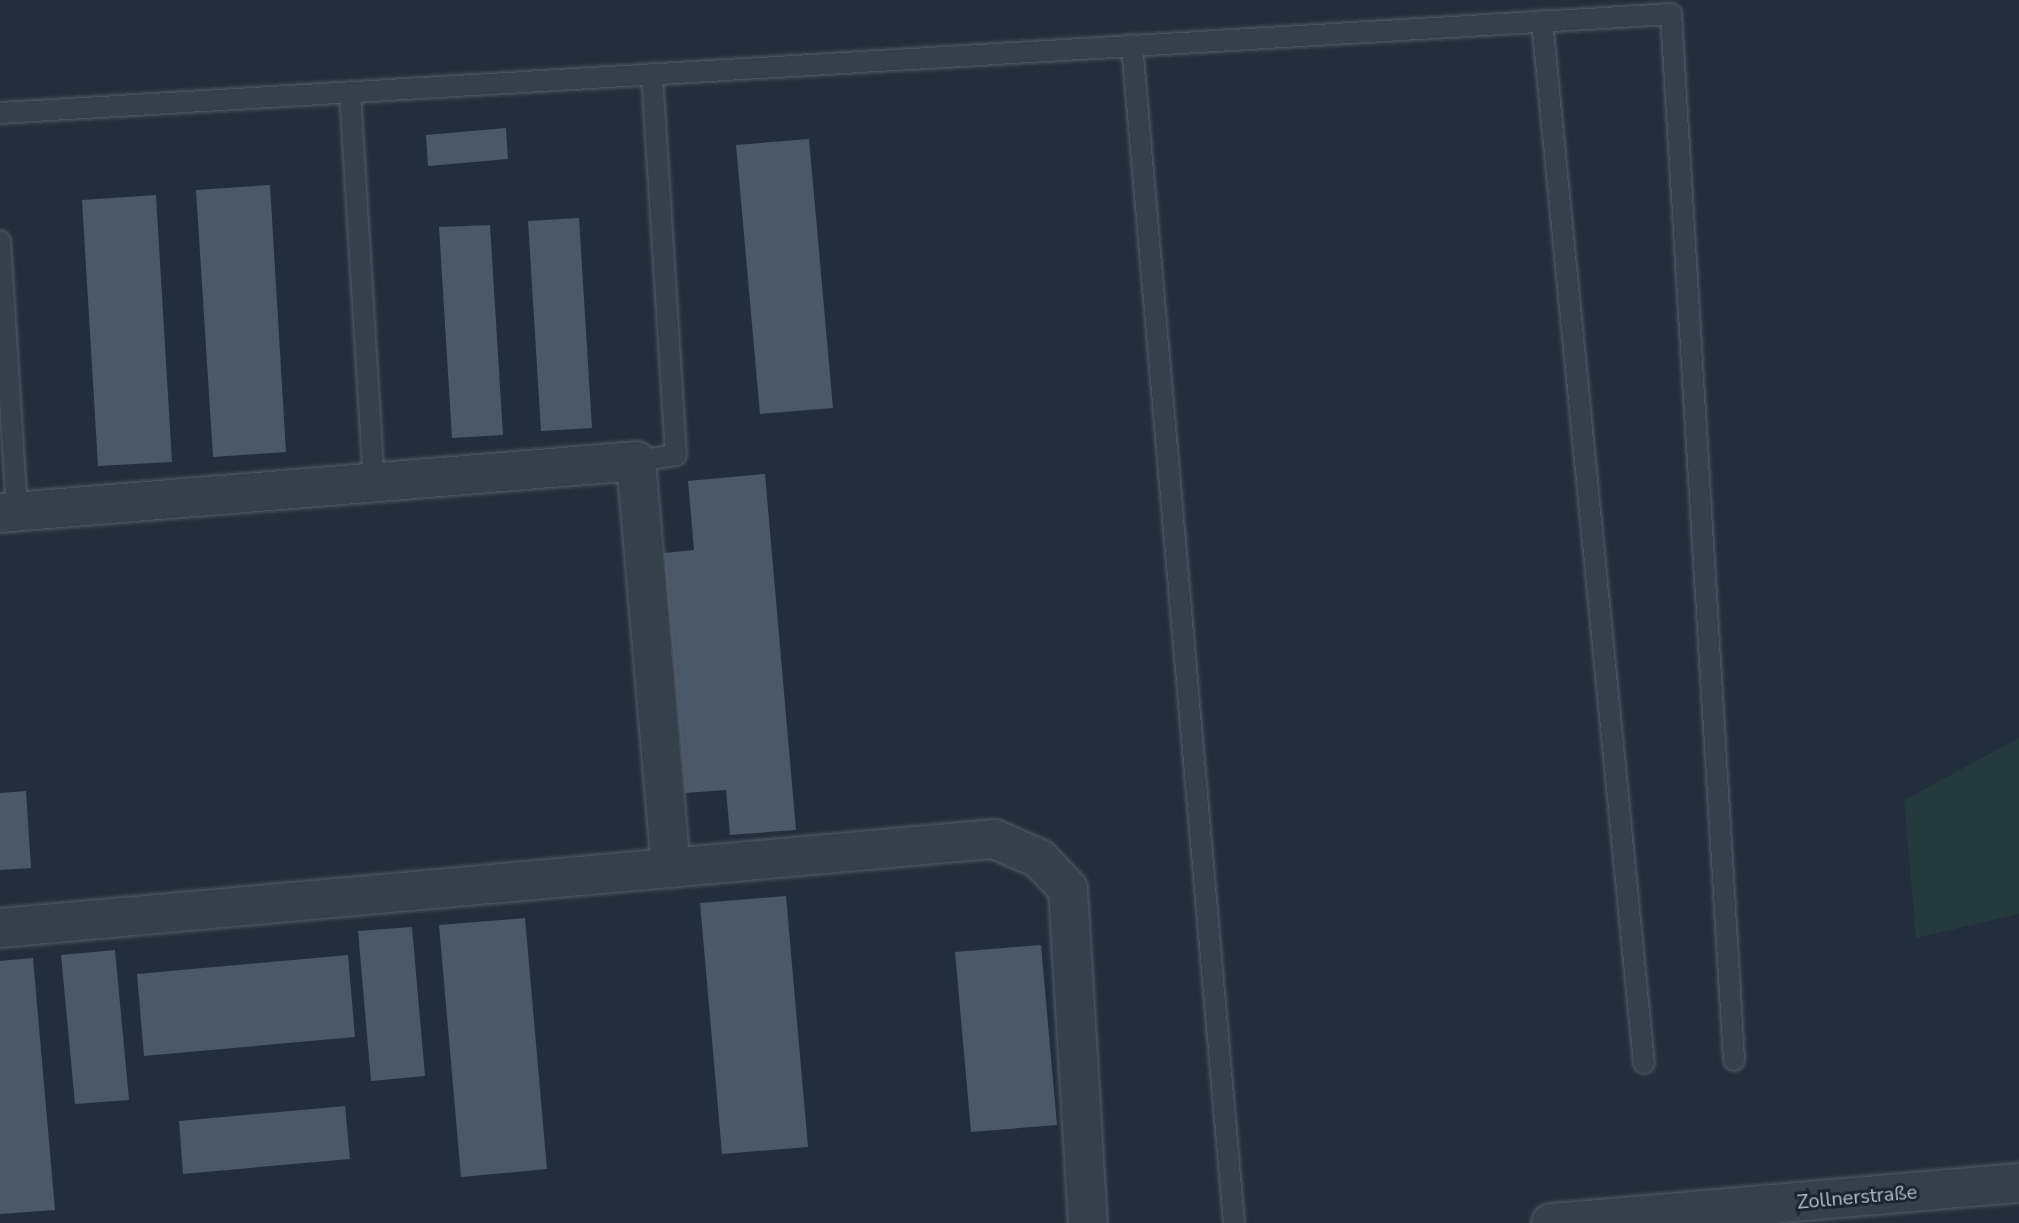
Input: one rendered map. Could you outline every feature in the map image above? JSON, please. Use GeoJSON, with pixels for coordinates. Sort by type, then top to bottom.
{"type":"FeatureCollection","features":[{"type":"Feature","properties":{"kind":"street"},"geometry":{"type":"LineString","coordinates":[[8,513],[636,461],[671,868]]}},
{"type":"Feature","properties":{"kind":"street"},"geometry":{"type":"LineString","coordinates":[[0,928],[994,839],[1040,859],[1068,889],[1088,1223]]}},
{"type":"Feature","properties":{"kind":"street","name":"Zollnerstraße"},"geometry":{"type":"LineString","coordinates":[[1551,1223],[1806,1212],[2019,1183]]}},
{"type":"Feature","properties":{"kind":"lane"},"geometry":{"type":"LineString","coordinates":[[0,113],[1671,14],[1734,1060]]}},
{"type":"Feature","properties":{"kind":"lane"},"geometry":{"type":"LineString","coordinates":[[1542,21],[1644,1063]]}},
{"type":"Feature","properties":{"kind":"lane"},"geometry":{"type":"LineString","coordinates":[[1132,45],[1234,1223]]}},
{"type":"Feature","properties":{"kind":"lane"},"geometry":{"type":"LineString","coordinates":[[636,461],[676,455],[652,74]]}},
{"type":"Feature","properties":{"kind":"lane"},"geometry":{"type":"LineString","coordinates":[[350,92],[374,482]]}},
{"type":"Feature","properties":{"kind":"lane"},"geometry":{"type":"LineString","coordinates":[[0,241],[8,513]]}},
{"type":"Feature","properties":{"kind":"green space"},"geometry":{"type":"Polygon","coordinates":[[[2019,738],[2019,914],[1916,938],[1904,800],[2019,738]]]}},
{"type":"Feature","properties":{"kind":"building"},"geometry":{"type":"Polygon","coordinates":[[[506,128],[508,159],[428,166],[426,135],[506,128]]]}},
{"type":"Feature","properties":{"kind":"building"},"geometry":{"type":"Polygon","coordinates":[[[809,139],[833,408],[760,414],[736,145],[809,139]]]}},
{"type":"Feature","properties":{"kind":"building"},"geometry":{"type":"Polygon","coordinates":[[[270,185],[286,452],[213,457],[196,190],[270,185]]]}},
{"type":"Feature","properties":{"kind":"building"},"geometry":{"type":"Polygon","coordinates":[[[156,195],[172,462],[98,466],[82,200],[156,195]]]}},
{"type":"Feature","properties":{"kind":"building"},"geometry":{"type":"Polygon","coordinates":[[[579,218],[592,428],[541,431],[528,221],[579,218]]]}},
{"type":"Feature","properties":{"kind":"building"},"geometry":{"type":"Polygon","coordinates":[[[490,225],[503,435],[452,438],[439,227],[490,225]]]}},
{"type":"Feature","properties":{"kind":"building"},"geometry":{"type":"Polygon","coordinates":[[[765,474],[796,830],[730,835],[726,790],[685,793],[664,553],[694,550],[688,481],[765,474]]]}},
{"type":"Feature","properties":{"kind":"building"},"geometry":{"type":"Polygon","coordinates":[[[26,791],[31,868],[0,870],[0,793],[26,791]]]}},
{"type":"Feature","properties":{"kind":"building"},"geometry":{"type":"Polygon","coordinates":[[[786,896],[808,1147],[722,1154],[700,903],[786,896]]]}},
{"type":"Feature","properties":{"kind":"building"},"geometry":{"type":"Polygon","coordinates":[[[525,918],[547,1169],[461,1177],[439,925],[525,918]]]}},
{"type":"Feature","properties":{"kind":"building"},"geometry":{"type":"Polygon","coordinates":[[[412,927],[425,1076],[371,1081],[358,931],[412,927]]]}},
{"type":"Feature","properties":{"kind":"building"},"geometry":{"type":"Polygon","coordinates":[[[1041,945],[1057,1125],[971,1132],[955,952],[1041,945]]]}},
{"type":"Feature","properties":{"kind":"building"},"geometry":{"type":"Polygon","coordinates":[[[115,950],[129,1100],[75,1104],[61,955],[115,950]]]}},
{"type":"Feature","properties":{"kind":"building"},"geometry":{"type":"Polygon","coordinates":[[[348,955],[355,1037],[144,1056],[137,974],[348,955]]]}},
{"type":"Feature","properties":{"kind":"building"},"geometry":{"type":"Polygon","coordinates":[[[33,958],[55,1210],[0,1214],[0,961],[33,958]]]}},
{"type":"Feature","properties":{"kind":"building"},"geometry":{"type":"Polygon","coordinates":[[[345,1106],[350,1159],[183,1174],[179,1121],[345,1106]]]}}]}
